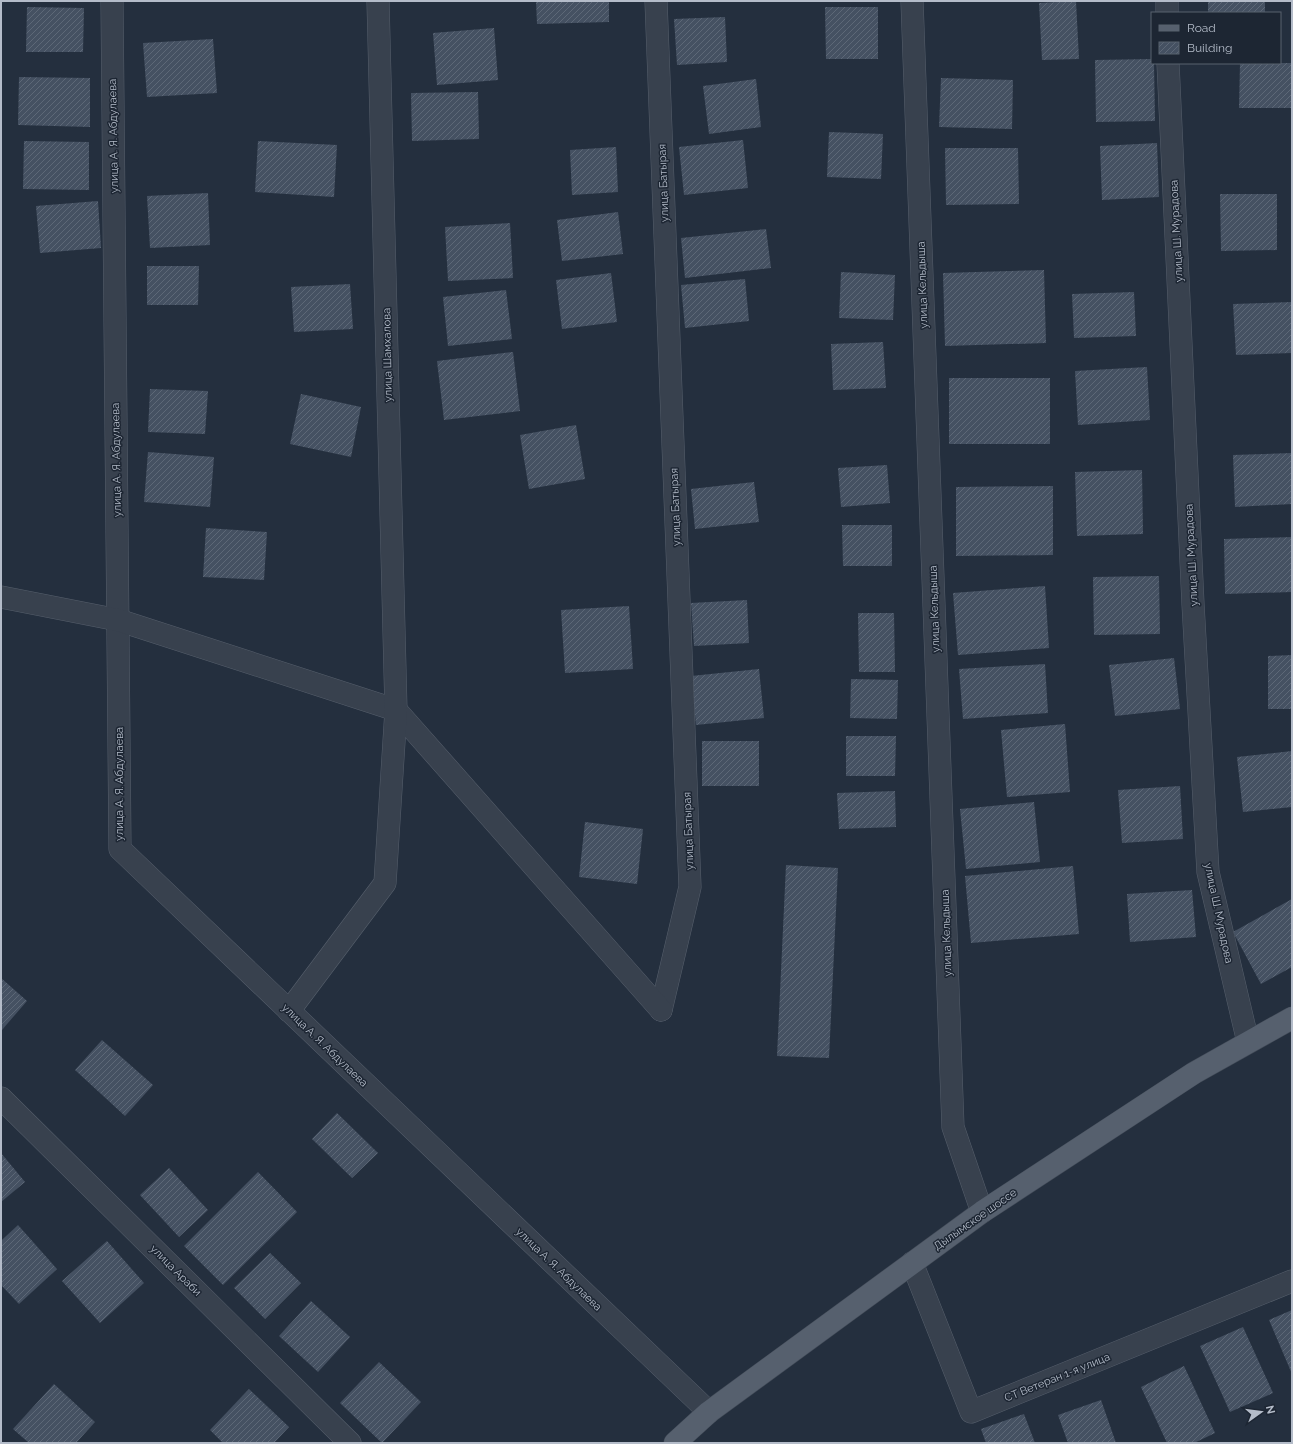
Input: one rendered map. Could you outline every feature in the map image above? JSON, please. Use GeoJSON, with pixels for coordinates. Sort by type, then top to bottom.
{"type":"FeatureCollection","features":[{"type":"Feature","properties":{"kind":"main road","name":"Дылымское шоссе"},"geometry":{"type":"LineString","coordinates":[[675,1443],[708,1412],[982,1212],[1194,1073],[1292,1018]]}},
{"type":"Feature","properties":{"kind":"street","name":"улица А. Я. Абдулаева"},"geometry":{"type":"LineString","coordinates":[[112,1],[120,849],[708,1412]]}},
{"type":"Feature","properties":{"kind":"street","name":"улица Шамхалова"},"geometry":{"type":"LineString","coordinates":[[289,1011],[385,883],[396,710],[378,1]]}},
{"type":"Feature","properties":{"kind":"street","name":"улица Батырая"},"geometry":{"type":"LineString","coordinates":[[396,710],[661,1010],[690,887],[656,1]]}},
{"type":"Feature","properties":{"kind":"street","name":"улица Кельдыша"},"geometry":{"type":"LineString","coordinates":[[912,1],[953,1127],[982,1212]]}},
{"type":"Feature","properties":{"kind":"street"},"geometry":{"type":"LineString","coordinates":[[1167,1],[1167,12]]}},
{"type":"Feature","properties":{"kind":"street","name":"улица Ш. Мурадова"},"geometry":{"type":"LineString","coordinates":[[1168,64],[1192,596],[1208,872],[1248,1042]]}},
{"type":"Feature","properties":{"kind":"street"},"geometry":{"type":"LineString","coordinates":[[1,597],[118,620],[396,710]]}},
{"type":"Feature","properties":{"kind":"street","name":"улица Араби"},"geometry":{"type":"LineString","coordinates":[[1,1098],[350,1443]]}},
{"type":"Feature","properties":{"kind":"street","name":"СТ Ветеран 1-я улица"},"geometry":{"type":"LineString","coordinates":[[912,1263],[971,1412],[1292,1281]]}},
{"type":"Feature","properties":{"kind":"building"},"geometry":{"type":"Polygon","coordinates":[[[536,1],[609,1],[609,22],[537,24],[536,1]]]}},
{"type":"Feature","properties":{"kind":"building"},"geometry":{"type":"Polygon","coordinates":[[[1076,1],[1079,59],[1042,60],[1039,3],[1076,1]]]}},
{"type":"Feature","properties":{"kind":"building"},"geometry":{"type":"Polygon","coordinates":[[[1208,1],[1265,1],[1265,12],[1208,12],[1208,1]]]}},
{"type":"Feature","properties":{"kind":"building"},"geometry":{"type":"Polygon","coordinates":[[[27,7],[84,8],[83,52],[26,52],[27,7]]]}},
{"type":"Feature","properties":{"kind":"building"},"geometry":{"type":"Polygon","coordinates":[[[825,7],[878,7],[878,59],[826,59],[825,7]]]}},
{"type":"Feature","properties":{"kind":"building"},"geometry":{"type":"Polygon","coordinates":[[[725,17],[727,62],[677,65],[674,19],[725,17]]]}},
{"type":"Feature","properties":{"kind":"building"},"geometry":{"type":"Polygon","coordinates":[[[494,28],[498,80],[437,85],[433,33],[494,28]]]}},
{"type":"Feature","properties":{"kind":"building"},"geometry":{"type":"Polygon","coordinates":[[[213,39],[217,93],[147,97],[143,43],[213,39]]]}},
{"type":"Feature","properties":{"kind":"building"},"geometry":{"type":"Polygon","coordinates":[[[1151,59],[1151,64],[1154,64],[1155,121],[1096,122],[1095,60],[1151,59]]]}},
{"type":"Feature","properties":{"kind":"building"},"geometry":{"type":"Polygon","coordinates":[[[1292,63],[1292,108],[1239,108],[1240,64],[1292,63]]]}},
{"type":"Feature","properties":{"kind":"building"},"geometry":{"type":"Polygon","coordinates":[[[19,77],[90,78],[90,127],[18,125],[19,77]]]}},
{"type":"Feature","properties":{"kind":"building"},"geometry":{"type":"Polygon","coordinates":[[[941,78],[1013,80],[1012,129],[939,127],[941,78]]]}},
{"type":"Feature","properties":{"kind":"building"},"geometry":{"type":"Polygon","coordinates":[[[756,79],[761,127],[709,134],[703,86],[756,79]]]}},
{"type":"Feature","properties":{"kind":"building"},"geometry":{"type":"Polygon","coordinates":[[[478,92],[479,139],[412,141],[411,93],[478,92]]]}},
{"type":"Feature","properties":{"kind":"building"},"geometry":{"type":"Polygon","coordinates":[[[829,132],[883,134],[881,179],[827,177],[829,132]]]}},
{"type":"Feature","properties":{"kind":"building"},"geometry":{"type":"Polygon","coordinates":[[[743,140],[748,188],[684,195],[679,147],[743,140]]]}},
{"type":"Feature","properties":{"kind":"building"},"geometry":{"type":"Polygon","coordinates":[[[24,141],[89,142],[89,190],[23,189],[24,141]]]}},
{"type":"Feature","properties":{"kind":"building"},"geometry":{"type":"Polygon","coordinates":[[[258,141],[337,145],[334,197],[255,192],[258,141]]]}},
{"type":"Feature","properties":{"kind":"building"},"geometry":{"type":"Polygon","coordinates":[[[1157,143],[1159,197],[1102,200],[1100,146],[1157,143]]]}},
{"type":"Feature","properties":{"kind":"building"},"geometry":{"type":"Polygon","coordinates":[[[616,147],[618,192],[572,195],[570,150],[616,147]]]}},
{"type":"Feature","properties":{"kind":"building"},"geometry":{"type":"Polygon","coordinates":[[[945,148],[1018,148],[1019,204],[946,205],[945,148]]]}},
{"type":"Feature","properties":{"kind":"building"},"geometry":{"type":"Polygon","coordinates":[[[208,193],[210,245],[150,248],[147,196],[208,193]]]}},
{"type":"Feature","properties":{"kind":"building"},"geometry":{"type":"Polygon","coordinates":[[[1220,194],[1277,194],[1277,250],[1221,251],[1220,194]]]}},
{"type":"Feature","properties":{"kind":"building"},"geometry":{"type":"Polygon","coordinates":[[[98,201],[101,248],[40,253],[36,206],[98,201]]]}},
{"type":"Feature","properties":{"kind":"building"},"geometry":{"type":"Polygon","coordinates":[[[618,212],[623,254],[562,261],[557,220],[618,212]]]}},
{"type":"Feature","properties":{"kind":"building"},"geometry":{"type":"Polygon","coordinates":[[[510,223],[513,278],[448,281],[445,227],[510,223]]]}},
{"type":"Feature","properties":{"kind":"building"},"geometry":{"type":"Polygon","coordinates":[[[766,229],[771,268],[685,278],[681,238],[766,229]]]}},
{"type":"Feature","properties":{"kind":"building"},"geometry":{"type":"Polygon","coordinates":[[[147,266],[199,266],[198,305],[147,305],[147,266]]]}},
{"type":"Feature","properties":{"kind":"building"},"geometry":{"type":"Polygon","coordinates":[[[1044,270],[1046,343],[945,346],[943,273],[1044,270]]]}},
{"type":"Feature","properties":{"kind":"building"},"geometry":{"type":"Polygon","coordinates":[[[841,272],[895,275],[893,320],[839,318],[841,272]]]}},
{"type":"Feature","properties":{"kind":"building"},"geometry":{"type":"Polygon","coordinates":[[[611,273],[617,322],[562,329],[556,280],[611,273]]]}},
{"type":"Feature","properties":{"kind":"building"},"geometry":{"type":"Polygon","coordinates":[[[745,279],[749,321],[685,328],[681,285],[745,279]]]}},
{"type":"Feature","properties":{"kind":"building"},"geometry":{"type":"Polygon","coordinates":[[[350,284],[353,329],[294,332],[291,287],[350,284]]]}},
{"type":"Feature","properties":{"kind":"building"},"geometry":{"type":"Polygon","coordinates":[[[506,290],[512,339],[448,346],[443,297],[506,290]]]}},
{"type":"Feature","properties":{"kind":"building"},"geometry":{"type":"Polygon","coordinates":[[[1134,292],[1136,336],[1074,338],[1072,294],[1134,292]]]}},
{"type":"Feature","properties":{"kind":"building"},"geometry":{"type":"Polygon","coordinates":[[[1292,302],[1292,353],[1236,355],[1233,304],[1292,302]]]}},
{"type":"Feature","properties":{"kind":"building"},"geometry":{"type":"Polygon","coordinates":[[[883,342],[886,388],[833,390],[831,344],[883,342]]]}},
{"type":"Feature","properties":{"kind":"building"},"geometry":{"type":"Polygon","coordinates":[[[513,352],[520,411],[444,420],[437,361],[513,352]]]}},
{"type":"Feature","properties":{"kind":"building"},"geometry":{"type":"Polygon","coordinates":[[[1147,367],[1150,420],[1078,425],[1075,371],[1147,367]]]}},
{"type":"Feature","properties":{"kind":"building"},"geometry":{"type":"Polygon","coordinates":[[[949,378],[1050,378],[1050,444],[949,444],[949,378]]]}},
{"type":"Feature","properties":{"kind":"building"},"geometry":{"type":"Polygon","coordinates":[[[150,389],[208,391],[205,434],[148,432],[150,389]]]}},
{"type":"Feature","properties":{"kind":"building"},"geometry":{"type":"Polygon","coordinates":[[[301,394],[361,407],[351,457],[290,444],[301,394]]]}},
{"type":"Feature","properties":{"kind":"building"},"geometry":{"type":"Polygon","coordinates":[[[576,425],[585,479],[529,489],[520,435],[576,425]]]}},
{"type":"Feature","properties":{"kind":"building"},"geometry":{"type":"Polygon","coordinates":[[[148,452],[214,457],[210,507],[144,502],[148,452]]]}},
{"type":"Feature","properties":{"kind":"building"},"geometry":{"type":"Polygon","coordinates":[[[1292,453],[1292,504],[1235,507],[1233,455],[1292,453]]]}},
{"type":"Feature","properties":{"kind":"building"},"geometry":{"type":"Polygon","coordinates":[[[887,465],[890,503],[841,507],[838,468],[887,465]]]}},
{"type":"Feature","properties":{"kind":"building"},"geometry":{"type":"Polygon","coordinates":[[[1142,470],[1143,534],[1077,536],[1075,472],[1142,470]]]}},
{"type":"Feature","properties":{"kind":"building"},"geometry":{"type":"Polygon","coordinates":[[[754,482],[759,522],[695,529],[691,489],[754,482]]]}},
{"type":"Feature","properties":{"kind":"building"},"geometry":{"type":"Polygon","coordinates":[[[1053,486],[1053,555],[956,556],[956,487],[1053,486]]]}},
{"type":"Feature","properties":{"kind":"building"},"geometry":{"type":"Polygon","coordinates":[[[842,525],[892,525],[892,566],[843,566],[842,525]]]}},
{"type":"Feature","properties":{"kind":"building"},"geometry":{"type":"Polygon","coordinates":[[[206,528],[267,532],[264,580],[203,577],[206,528]]]}},
{"type":"Feature","properties":{"kind":"building"},"geometry":{"type":"Polygon","coordinates":[[[1292,537],[1292,592],[1225,594],[1224,539],[1292,537]]]}},
{"type":"Feature","properties":{"kind":"building"},"geometry":{"type":"Polygon","coordinates":[[[1159,576],[1160,634],[1094,635],[1093,577],[1159,576]]]}},
{"type":"Feature","properties":{"kind":"building"},"geometry":{"type":"Polygon","coordinates":[[[1045,586],[1049,648],[958,655],[953,593],[1045,586]]]}},
{"type":"Feature","properties":{"kind":"building"},"geometry":{"type":"Polygon","coordinates":[[[747,600],[749,643],[694,646],[691,603],[747,600]]]}},
{"type":"Feature","properties":{"kind":"building"},"geometry":{"type":"Polygon","coordinates":[[[629,606],[633,669],[565,673],[561,610],[629,606]]]}},
{"type":"Feature","properties":{"kind":"building"},"geometry":{"type":"Polygon","coordinates":[[[858,613],[894,613],[895,672],[859,672],[858,613]]]}},
{"type":"Feature","properties":{"kind":"building"},"geometry":{"type":"Polygon","coordinates":[[[1292,655],[1292,709],[1268,709],[1268,656],[1292,655]]]}},
{"type":"Feature","properties":{"kind":"building"},"geometry":{"type":"Polygon","coordinates":[[[1174,658],[1180,709],[1115,716],[1109,665],[1174,658]]]}},
{"type":"Feature","properties":{"kind":"building"},"geometry":{"type":"Polygon","coordinates":[[[1045,664],[1048,713],[963,719],[959,669],[1045,664]]]}},
{"type":"Feature","properties":{"kind":"building"},"geometry":{"type":"Polygon","coordinates":[[[759,669],[764,718],[696,725],[691,676],[759,669]]]}},
{"type":"Feature","properties":{"kind":"building"},"geometry":{"type":"Polygon","coordinates":[[[851,679],[898,680],[897,719],[850,718],[851,679]]]}},
{"type":"Feature","properties":{"kind":"building"},"geometry":{"type":"Polygon","coordinates":[[[1065,724],[1070,792],[1007,797],[1001,730],[1065,724]]]}},
{"type":"Feature","properties":{"kind":"building"},"geometry":{"type":"Polygon","coordinates":[[[846,736],[896,736],[895,776],[846,776],[846,736]]]}},
{"type":"Feature","properties":{"kind":"building"},"geometry":{"type":"Polygon","coordinates":[[[702,741],[759,741],[759,786],[702,786],[702,741]]]}},
{"type":"Feature","properties":{"kind":"building"},"geometry":{"type":"Polygon","coordinates":[[[1292,751],[1292,807],[1243,812],[1237,757],[1292,751]]]}},
{"type":"Feature","properties":{"kind":"building"},"geometry":{"type":"Polygon","coordinates":[[[1180,786],[1183,839],[1122,843],[1118,790],[1180,786]]]}},
{"type":"Feature","properties":{"kind":"building"},"geometry":{"type":"Polygon","coordinates":[[[895,791],[896,827],[839,829],[837,793],[895,791]]]}},
{"type":"Feature","properties":{"kind":"building"},"geometry":{"type":"Polygon","coordinates":[[[1034,802],[1040,862],[966,869],[960,809],[1034,802]]]}},
{"type":"Feature","properties":{"kind":"building"},"geometry":{"type":"Polygon","coordinates":[[[585,822],[643,829],[637,884],[579,877],[585,822]]]}},
{"type":"Feature","properties":{"kind":"building"},"geometry":{"type":"Polygon","coordinates":[[[786,865],[838,868],[829,1058],[777,1056],[786,865]]]}},
{"type":"Feature","properties":{"kind":"building"},"geometry":{"type":"Polygon","coordinates":[[[1073,866],[1079,934],[971,943],[965,876],[1073,866]]]}},
{"type":"Feature","properties":{"kind":"building"},"geometry":{"type":"Polygon","coordinates":[[[1192,890],[1196,937],[1130,942],[1127,894],[1192,890]]]}},
{"type":"Feature","properties":{"kind":"building"},"geometry":{"type":"Polygon","coordinates":[[[1292,899],[1292,967],[1261,984],[1233,932],[1292,899]]]}},
{"type":"Feature","properties":{"kind":"building"},"geometry":{"type":"Polygon","coordinates":[[[1,978],[27,1001],[1,1031],[1,978]]]}},
{"type":"Feature","properties":{"kind":"building"},"geometry":{"type":"Polygon","coordinates":[[[102,1040],[153,1085],[125,1116],[75,1070],[102,1040]]]}},
{"type":"Feature","properties":{"kind":"building"},"geometry":{"type":"Polygon","coordinates":[[[337,1113],[378,1153],[352,1178],[312,1139],[337,1113]]]}},
{"type":"Feature","properties":{"kind":"building"},"geometry":{"type":"Polygon","coordinates":[[[1,1153],[25,1182],[1,1202],[1,1153]]]}},
{"type":"Feature","properties":{"kind":"building"},"geometry":{"type":"Polygon","coordinates":[[[169,1168],[208,1210],[179,1237],[140,1195],[169,1168]]]}},
{"type":"Feature","properties":{"kind":"building"},"geometry":{"type":"Polygon","coordinates":[[[258,1172],[297,1212],[223,1285],[184,1246],[258,1172]]]}},
{"type":"Feature","properties":{"kind":"building"},"geometry":{"type":"Polygon","coordinates":[[[18,1225],[57,1269],[19,1304],[1,1285],[1,1241],[18,1225]]]}},
{"type":"Feature","properties":{"kind":"building"},"geometry":{"type":"Polygon","coordinates":[[[107,1241],[144,1283],[100,1323],[62,1281],[107,1241]]]}},
{"type":"Feature","properties":{"kind":"building"},"geometry":{"type":"Polygon","coordinates":[[[270,1253],[301,1283],[265,1319],[234,1288],[270,1253]]]}},
{"type":"Feature","properties":{"kind":"building"},"geometry":{"type":"Polygon","coordinates":[[[311,1301],[350,1337],[318,1372],[279,1336],[311,1301]]]}},
{"type":"Feature","properties":{"kind":"building"},"geometry":{"type":"Polygon","coordinates":[[[1292,1310],[1292,1374],[1269,1320],[1292,1310]]]}},
{"type":"Feature","properties":{"kind":"building"},"geometry":{"type":"Polygon","coordinates":[[[1243,1327],[1273,1393],[1230,1412],[1200,1346],[1243,1327]]]}},
{"type":"Feature","properties":{"kind":"building"},"geometry":{"type":"Polygon","coordinates":[[[379,1362],[421,1402],[382,1443],[340,1403],[379,1362]]]}},
{"type":"Feature","properties":{"kind":"building"},"geometry":{"type":"Polygon","coordinates":[[[1184,1366],[1215,1433],[1194,1443],[1167,1443],[1141,1387],[1184,1366]]]}},
{"type":"Feature","properties":{"kind":"building"},"geometry":{"type":"Polygon","coordinates":[[[54,1384],[95,1422],[76,1443],[29,1443],[13,1429],[54,1384]]]}},
{"type":"Feature","properties":{"kind":"building"},"geometry":{"type":"Polygon","coordinates":[[[249,1389],[289,1427],[274,1443],[223,1443],[210,1430],[249,1389]]]}},
{"type":"Feature","properties":{"kind":"building"},"geometry":{"type":"Polygon","coordinates":[[[1101,1400],[1116,1443],[1068,1443],[1058,1415],[1101,1400]]]}},
{"type":"Feature","properties":{"kind":"building"},"geometry":{"type":"Polygon","coordinates":[[[1024,1414],[1035,1443],[986,1443],[981,1429],[1024,1414]]]}}]}
